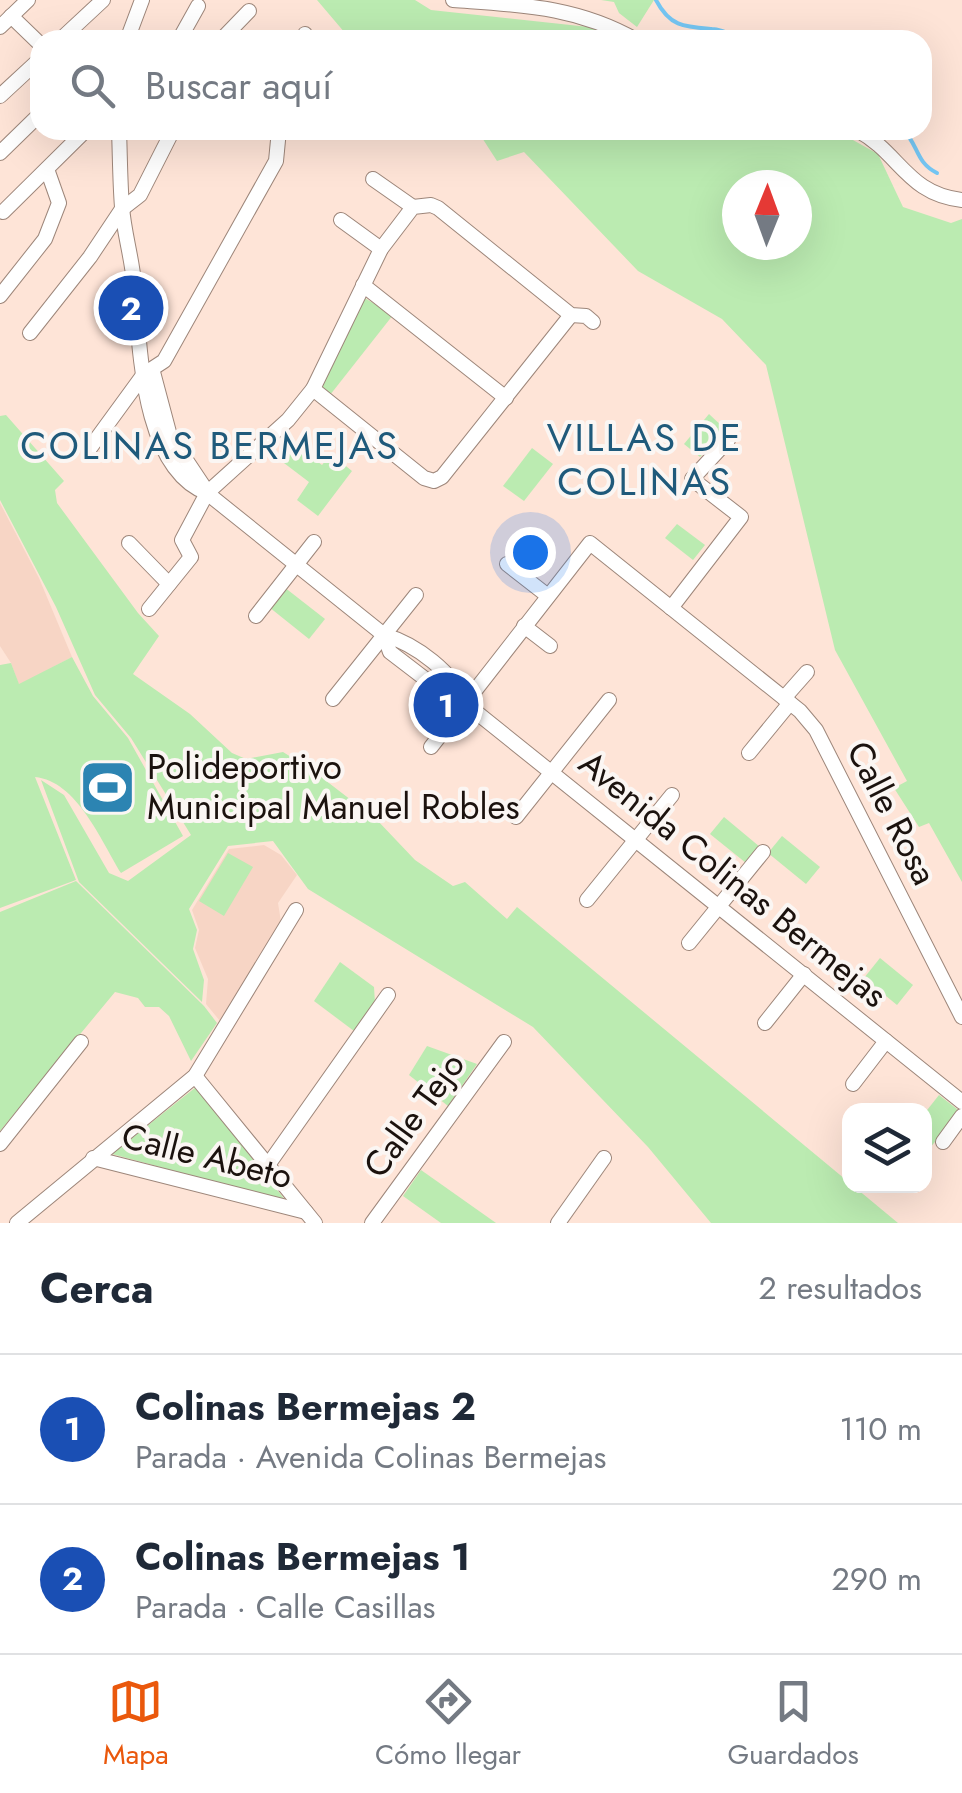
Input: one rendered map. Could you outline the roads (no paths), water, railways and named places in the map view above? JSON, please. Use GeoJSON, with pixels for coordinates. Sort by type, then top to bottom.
{"type":"FeatureCollection","features":[{"type":"Feature","properties":{"kind":"street"},"geometry":{"type":"LineString","coordinates":[[0,27],[28,0]]}},
{"type":"Feature","properties":{"kind":"street"},"geometry":{"type":"LineString","coordinates":[[130,30],[142,0]]}},
{"type":"Feature","properties":{"kind":"street"},"geometry":{"type":"LineString","coordinates":[[454,0],[566,11],[616,30]]}},
{"type":"Feature","properties":{"kind":"street"},"geometry":{"type":"LineString","coordinates":[[69,30],[96,2]]}},
{"type":"Feature","properties":{"kind":"street"},"geometry":{"type":"LineString","coordinates":[[185,30],[198,6]]}},
{"type":"Feature","properties":{"kind":"street"},"geometry":{"type":"LineString","coordinates":[[231,30],[249,11]]}},
{"type":"Feature","properties":{"kind":"street"},"geometry":{"type":"LineString","coordinates":[[12,16],[30,34]]}},
{"type":"Feature","properties":{"kind":"street"},"geometry":{"type":"LineString","coordinates":[[0,96],[30,68]]}},
{"type":"Feature","properties":{"kind":"street"},"geometry":{"type":"LineString","coordinates":[[0,153],[30,124]]}},
{"type":"Feature","properties":{"kind":"street"},"geometry":{"type":"LineString","coordinates":[[3,212],[76,140]]}},
{"type":"Feature","properties":{"kind":"street","name":"Avenida Colinas Bermejas"},"geometry":{"type":"LineString","coordinates":[[119,140],[122,208],[148,371],[170,436],[207,492],[384,635],[401,640],[458,683],[466,704],[962,1102]]}},
{"type":"Feature","properties":{"kind":"street"},"geometry":{"type":"LineString","coordinates":[[30,333],[90,258],[122,208],[140,195],[168,140]]}},
{"type":"Feature","properties":{"kind":"street"},"geometry":{"type":"LineString","coordinates":[[90,448],[148,371],[164,362],[276,161],[277,140]]}},
{"type":"Feature","properties":{"kind":"street"},"geometry":{"type":"LineString","coordinates":[[870,140],[888,153],[915,184],[962,200]]}},
{"type":"Feature","properties":{"kind":"street"},"geometry":{"type":"LineString","coordinates":[[0,296],[45,239],[58,203],[47,169]]}},
{"type":"Feature","properties":{"kind":"street"},"geometry":{"type":"LineString","coordinates":[[373,179],[412,207],[438,208],[572,315],[586,316],[593,322]]}},
{"type":"Feature","properties":{"kind":"street"},"geometry":{"type":"LineString","coordinates":[[150,609],[191,558],[182,540],[207,492],[288,420],[313,389],[382,249],[412,207]]}},
{"type":"Feature","properties":{"kind":"street"},"geometry":{"type":"LineString","coordinates":[[341,220],[382,249]]}},
{"type":"Feature","properties":{"kind":"street"},"geometry":{"type":"LineString","coordinates":[[363,286],[506,398]]}},
{"type":"Feature","properties":{"kind":"street"},"geometry":{"type":"LineString","coordinates":[[313,389],[434,482],[572,315]]}},
{"type":"Feature","properties":{"kind":"street"},"geometry":{"type":"LineString","coordinates":[[671,608],[741,518],[692,478],[728,440]]}},
{"type":"Feature","properties":{"kind":"street"},"geometry":{"type":"LineString","coordinates":[[256,616],[314,542]]}},
{"type":"Feature","properties":{"kind":"street"},"geometry":{"type":"LineString","coordinates":[[129,543],[169,584]]}},
{"type":"Feature","properties":{"kind":"street","name":"Calle Rosa"},"geometry":{"type":"LineString","coordinates":[[548,596],[590,543],[787,700],[816,730],[962,1017]]}},
{"type":"Feature","properties":{"kind":"street"},"geometry":{"type":"LineString","coordinates":[[431,747],[548,596],[506,564]]}},
{"type":"Feature","properties":{"kind":"street"},"geometry":{"type":"LineString","coordinates":[[333,699],[416,595]]}},
{"type":"Feature","properties":{"kind":"street"},"geometry":{"type":"LineString","coordinates":[[524,626],[550,646]]}},
{"type":"Feature","properties":{"kind":"street"},"geometry":{"type":"LineString","coordinates":[[749,754],[807,672]]}},
{"type":"Feature","properties":{"kind":"street"},"geometry":{"type":"LineString","coordinates":[[516,817],[608,700]]}},
{"type":"Feature","properties":{"kind":"street"},"geometry":{"type":"LineString","coordinates":[[587,900],[672,794]]}},
{"type":"Feature","properties":{"kind":"street"},"geometry":{"type":"LineString","coordinates":[[689,943],[762,852]]}},
{"type":"Feature","properties":{"kind":"street"},"geometry":{"type":"LineString","coordinates":[[17,1223],[195,1076],[296,910]]}},
{"type":"Feature","properties":{"kind":"street"},"geometry":{"type":"LineString","coordinates":[[765,1022],[804,974]]}},
{"type":"Feature","properties":{"kind":"street"},"geometry":{"type":"LineString","coordinates":[[268,1165],[388,995]]}},
{"type":"Feature","properties":{"kind":"street"},"geometry":{"type":"LineString","coordinates":[[853,1084],[886,1040]]}},
{"type":"Feature","properties":{"kind":"street"},"geometry":{"type":"LineString","coordinates":[[0,1144],[81,1042]]}},
{"type":"Feature","properties":{"kind":"street","name":"Calle Tejo"},"geometry":{"type":"LineString","coordinates":[[372,1223],[504,1042]]}},
{"type":"Feature","properties":{"kind":"street"},"geometry":{"type":"LineString","coordinates":[[195,1076],[310,1218],[293,1223]]}},
{"type":"Feature","properties":{"kind":"street"},"geometry":{"type":"LineString","coordinates":[[943,1142],[962,1116]]}},
{"type":"Feature","properties":{"kind":"street","name":"Calle Abeto"},"geometry":{"type":"LineString","coordinates":[[94,1158],[310,1218]]}},
{"type":"Feature","properties":{"kind":"street"},"geometry":{"type":"LineString","coordinates":[[558,1223],[604,1158]]}},
{"type":"Feature","properties":{"kind":"waterway"},"geometry":{"type":"LineString","coordinates":[[656,0],[667,16],[679,24],[720,30]]}},
{"type":"Feature","properties":{"kind":"waterway"},"geometry":{"type":"LineString","coordinates":[[910,140],[925,164],[937,173]]}},
{"type":"Feature","properties":{"kind":"place","name":"Colinas Bermejas 1"},"geometry":{"type":"Point","coordinates":[131,308]}},
{"type":"Feature","properties":{"kind":"place","name":"Colinas Bermejas 2"},"geometry":{"type":"Point","coordinates":[446,705]}},
{"type":"Feature","properties":{"kind":"place","name":"Polideportivo Municipal Manuel Robles"},"geometry":{"type":"Point","coordinates":[108,787]}},
{"type":"Feature","properties":{"kind":"district","name":"COLINAS BERMEJAS"},"geometry":{"type":"Point","coordinates":[210,446]}},
{"type":"Feature","properties":{"kind":"district","name":"VILLAS DE COLINAS"},"geometry":{"type":"Point","coordinates":[645,460]}}]}
